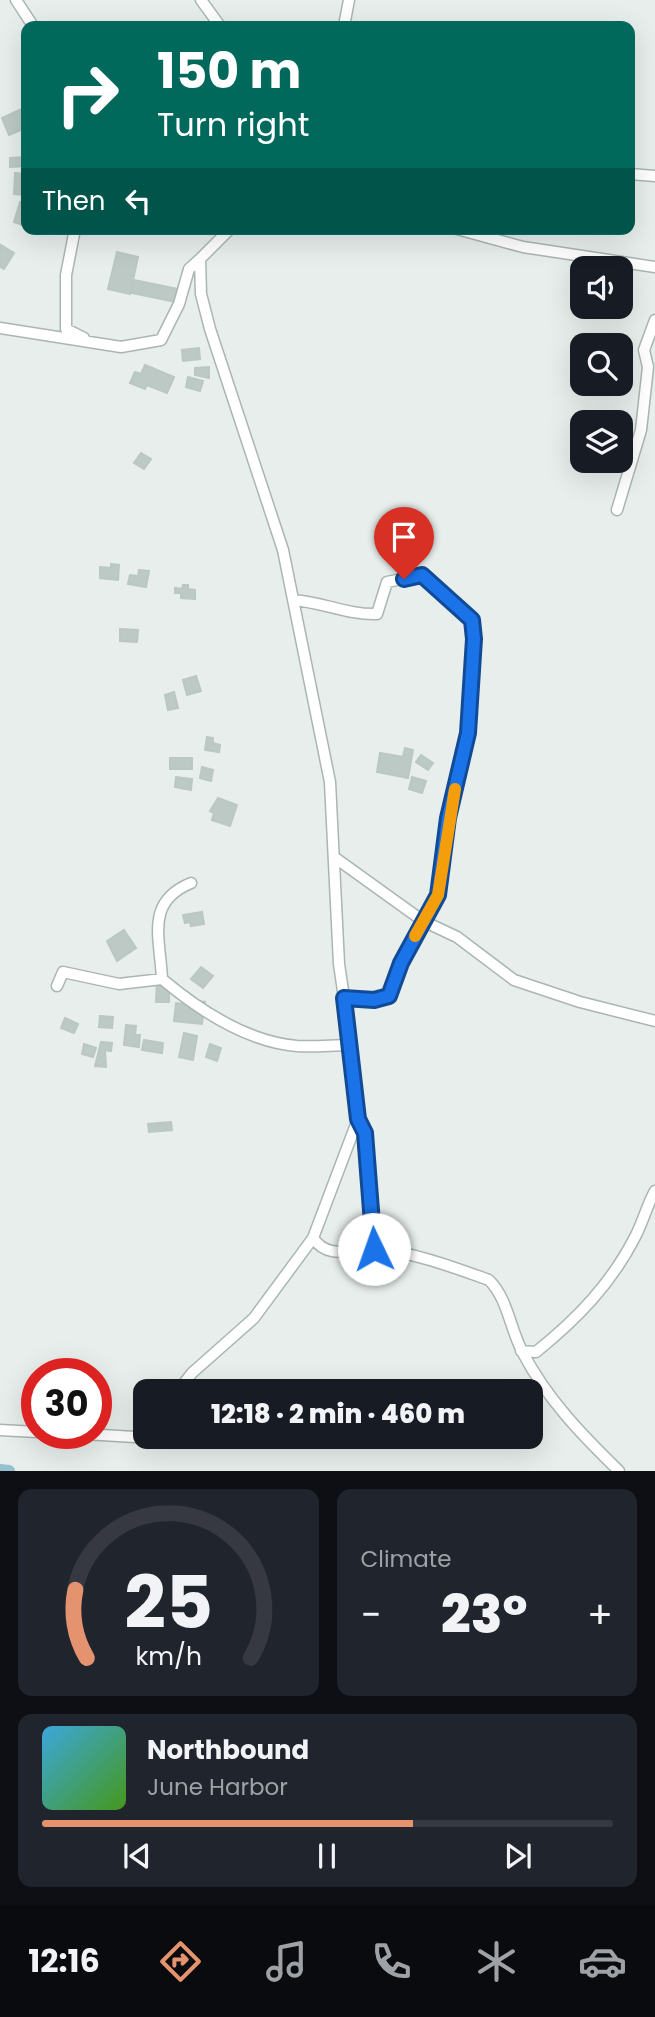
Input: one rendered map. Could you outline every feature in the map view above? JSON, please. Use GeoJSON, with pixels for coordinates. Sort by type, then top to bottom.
{"type":"FeatureCollection","features":[{"type":"Feature","properties":{"kind":"street"},"geometry":{"type":"LineString","coordinates":[[16,0],[30,21]]}},
{"type":"Feature","properties":{"kind":"street"},"geometry":{"type":"LineString","coordinates":[[201,0],[216,21]]}},
{"type":"Feature","properties":{"kind":"street"},"geometry":{"type":"LineString","coordinates":[[347,21],[349,0]]}},
{"type":"Feature","properties":{"kind":"street"},"geometry":{"type":"LineString","coordinates":[[635,174],[655,176]]}},
{"type":"Feature","properties":{"kind":"street"},"geometry":{"type":"LineString","coordinates":[[74,235],[66,275],[66,329],[87,340]]}},
{"type":"Feature","properties":{"kind":"street"},"geometry":{"type":"LineString","coordinates":[[1,326],[15,332],[62,340],[87,340],[121,347],[161,340],[178,304],[189,269],[224,235]]}},
{"type":"Feature","properties":{"kind":"street"},"geometry":{"type":"LineString","coordinates":[[479,235],[523,247],[655,267]]}},
{"type":"Feature","properties":{"kind":"street"},"geometry":{"type":"LineString","coordinates":[[200,259],[201,294],[209,329],[283,550],[330,782],[339,964],[358,1119],[365,1133],[374,1249]]}},
{"type":"Feature","properties":{"kind":"street"},"geometry":{"type":"LineString","coordinates":[[617,510],[641,430],[648,367],[644,350],[655,320]]}},
{"type":"Feature","properties":{"kind":"street"},"geometry":{"type":"LineString","coordinates":[[293,600],[318,602],[359,615],[377,614],[387,582],[422,575],[472,620],[474,639],[468,733],[448,818],[438,895],[423,921],[389,996],[374,1000],[344,998]]}},
{"type":"Feature","properties":{"kind":"street"},"geometry":{"type":"LineString","coordinates":[[334,857],[423,921],[457,937],[514,980],[580,1002],[655,1021]]}},
{"type":"Feature","properties":{"kind":"street"},"geometry":{"type":"LineString","coordinates":[[162,979],[159,911],[172,891],[191,883]]}},
{"type":"Feature","properties":{"kind":"street"},"geometry":{"type":"LineString","coordinates":[[57,986],[63,972],[119,984],[162,979],[193,1003],[252,1036],[295,1046],[351,1045]]}},
{"type":"Feature","properties":{"kind":"street"},"geometry":{"type":"LineString","coordinates":[[187,1379],[254,1318],[313,1238],[358,1119]]}},
{"type":"Feature","properties":{"kind":"street"},"geometry":{"type":"LineString","coordinates":[[521,1351],[536,1352],[574,1321],[610,1281],[636,1236],[655,1191]]}},
{"type":"Feature","properties":{"kind":"street"},"geometry":{"type":"LineString","coordinates":[[313,1238],[320,1248],[329,1252],[374,1249],[412,1257],[489,1280],[498,1289],[521,1351],[540,1382],[577,1430],[619,1471]]}},
{"type":"Feature","properties":{"kind":"street"},"geometry":{"type":"LineString","coordinates":[[0,1430],[21,1431]]}},
{"type":"Feature","properties":{"kind":"street"},"geometry":{"type":"LineString","coordinates":[[112,1436],[133,1437]]}},
{"type":"Feature","properties":{"kind":"building"},"geometry":{"type":"Polygon","coordinates":[[[21,109],[21,130],[9,135],[2,118],[21,109]]]}},
{"type":"Feature","properties":{"kind":"building"},"geometry":{"type":"Polygon","coordinates":[[[21,157],[21,166],[10,167],[10,158],[21,157]]]}},
{"type":"Feature","properties":{"kind":"building"},"geometry":{"type":"Polygon","coordinates":[[[15,173],[21,174],[21,195],[14,194],[15,173]]]}},
{"type":"Feature","properties":{"kind":"building"},"geometry":{"type":"Polygon","coordinates":[[[21,202],[21,224],[14,222],[21,202]]]}},
{"type":"Feature","properties":{"kind":"building"},"geometry":{"type":"Polygon","coordinates":[[[1,245],[14,253],[4,269],[0,267],[1,245]]]}},
{"type":"Feature","properties":{"kind":"building"},"geometry":{"type":"Polygon","coordinates":[[[117,252],[138,257],[130,294],[108,289],[117,252]]]}},
{"type":"Feature","properties":{"kind":"building"},"geometry":{"type":"Polygon","coordinates":[[[134,280],[178,289],[176,302],[132,293],[134,280]]]}},
{"type":"Feature","properties":{"kind":"building"},"geometry":{"type":"Polygon","coordinates":[[[199,348],[200,359],[183,361],[182,350],[199,348]]]}},
{"type":"Feature","properties":{"kind":"building"},"geometry":{"type":"Polygon","coordinates":[[[145,365],[174,377],[167,393],[147,385],[145,389],[130,383],[135,372],[141,374],[145,365]]]}},
{"type":"Feature","properties":{"kind":"building"},"geometry":{"type":"Polygon","coordinates":[[[209,367],[209,378],[195,375],[195,368],[209,367]]]}},
{"type":"Feature","properties":{"kind":"building"},"geometry":{"type":"Polygon","coordinates":[[[188,377],[203,381],[200,391],[186,387],[188,377]]]}},
{"type":"Feature","properties":{"kind":"building"},"geometry":{"type":"Polygon","coordinates":[[[141,453],[151,459],[144,469],[134,463],[141,453]]]}},
{"type":"Feature","properties":{"kind":"building"},"geometry":{"type":"Polygon","coordinates":[[[111,564],[119,565],[118,580],[100,578],[100,567],[111,568],[111,564]]]}},
{"type":"Feature","properties":{"kind":"building"},"geometry":{"type":"Polygon","coordinates":[[[139,570],[149,571],[146,587],[128,584],[130,575],[138,576],[139,570]]]}},
{"type":"Feature","properties":{"kind":"building"},"geometry":{"type":"Polygon","coordinates":[[[183,585],[195,590],[195,599],[181,598],[181,593],[175,593],[175,588],[182,589],[183,585]]]}},
{"type":"Feature","properties":{"kind":"building"},"geometry":{"type":"Polygon","coordinates":[[[120,629],[138,630],[137,642],[120,641],[120,629]]]}},
{"type":"Feature","properties":{"kind":"building"},"geometry":{"type":"Polygon","coordinates":[[[196,676],[201,691],[187,695],[183,680],[196,676]]]}},
{"type":"Feature","properties":{"kind":"building"},"geometry":{"type":"Polygon","coordinates":[[[174,692],[178,708],[168,710],[165,695],[174,692]]]}},
{"type":"Feature","properties":{"kind":"building"},"geometry":{"type":"Polygon","coordinates":[[[207,737],[213,738],[213,743],[220,745],[219,752],[205,750],[207,737]]]}},
{"type":"Feature","properties":{"kind":"building"},"geometry":{"type":"Polygon","coordinates":[[[405,748],[413,750],[408,778],[377,772],[380,753],[403,757],[405,748]]]}},
{"type":"Feature","properties":{"kind":"building"},"geometry":{"type":"Polygon","coordinates":[[[421,755],[433,763],[428,770],[416,762],[421,755]]]}},
{"type":"Feature","properties":{"kind":"building"},"geometry":{"type":"Polygon","coordinates":[[[170,758],[192,758],[192,769],[170,769],[170,758]]]}},
{"type":"Feature","properties":{"kind":"building"},"geometry":{"type":"Polygon","coordinates":[[[202,767],[213,770],[211,781],[200,778],[202,767]]]}},
{"type":"Feature","properties":{"kind":"building"},"geometry":{"type":"Polygon","coordinates":[[[176,777],[192,779],[191,790],[175,787],[176,777]]]}},
{"type":"Feature","properties":{"kind":"building"},"geometry":{"type":"Polygon","coordinates":[[[412,777],[426,781],[422,793],[409,789],[412,777]]]}},
{"type":"Feature","properties":{"kind":"building"},"geometry":{"type":"Polygon","coordinates":[[[218,798],[237,805],[230,826],[212,820],[214,813],[210,811],[218,798]]]}},
{"type":"Feature","properties":{"kind":"building"},"geometry":{"type":"Polygon","coordinates":[[[202,912],[204,924],[191,926],[190,922],[185,923],[183,915],[202,912]]]}},
{"type":"Feature","properties":{"kind":"building"},"geometry":{"type":"Polygon","coordinates":[[[124,930],[136,948],[117,961],[107,941],[124,930]]]}},
{"type":"Feature","properties":{"kind":"building"},"geometry":{"type":"Polygon","coordinates":[[[201,967],[213,976],[203,988],[191,979],[201,967]]]}},
{"type":"Feature","properties":{"kind":"building"},"geometry":{"type":"Polygon","coordinates":[[[157,980],[169,981],[169,1002],[156,1002],[157,980]]]}},
{"type":"Feature","properties":{"kind":"building"},"geometry":{"type":"Polygon","coordinates":[[[194,1001],[205,1002],[202,1024],[174,1021],[176,1003],[194,1005],[194,1001]]]}},
{"type":"Feature","properties":{"kind":"building"},"geometry":{"type":"Polygon","coordinates":[[[100,1016],[113,1017],[112,1028],[99,1027],[100,1016]]]}},
{"type":"Feature","properties":{"kind":"building"},"geometry":{"type":"Polygon","coordinates":[[[65,1018],[78,1024],[74,1033],[61,1028],[65,1018]]]}},
{"type":"Feature","properties":{"kind":"building"},"geometry":{"type":"Polygon","coordinates":[[[126,1025],[136,1026],[135,1035],[140,1035],[139,1047],[124,1045],[126,1025]]]}},
{"type":"Feature","properties":{"kind":"building"},"geometry":{"type":"Polygon","coordinates":[[[184,1033],[197,1036],[193,1060],[179,1057],[184,1033]]]}},
{"type":"Feature","properties":{"kind":"building"},"geometry":{"type":"Polygon","coordinates":[[[144,1040],[163,1043],[162,1053],[142,1050],[144,1040]]]}},
{"type":"Feature","properties":{"kind":"building"},"geometry":{"type":"Polygon","coordinates":[[[101,1042],[112,1043],[111,1051],[105,1050],[106,1067],[95,1066],[101,1042]]]}},
{"type":"Feature","properties":{"kind":"building"},"geometry":{"type":"Polygon","coordinates":[[[84,1044],[96,1048],[93,1057],[82,1054],[84,1044]]]}},
{"type":"Feature","properties":{"kind":"building"},"geometry":{"type":"Polygon","coordinates":[[[210,1044],[221,1048],[217,1061],[206,1057],[210,1044]]]}},
{"type":"Feature","properties":{"kind":"building"},"geometry":{"type":"Polygon","coordinates":[[[171,1122],[172,1130],[149,1132],[148,1124],[171,1122]]]}},
{"type":"Feature","properties":{"kind":"waterway"},"geometry":{"type":"LineString","coordinates":[[0,1470],[9,1471]]}},
{"type":"Feature","properties":{"kind":"slow traffic"},"geometry":{"type":"LineString","coordinates":[[415,936],[428,908],[438,895],[444,866],[448,818],[455,789]]}},
{"type":"Feature","properties":{"kind":"route"},"geometry":{"type":"LineString","coordinates":[[374,1249],[369,1166],[365,1133],[358,1119],[344,998],[374,1000],[389,996],[401,963],[428,908],[438,895],[444,866],[448,818],[468,733],[468,692],[474,639],[472,620],[448,596],[422,575],[404,579]]}}]}
